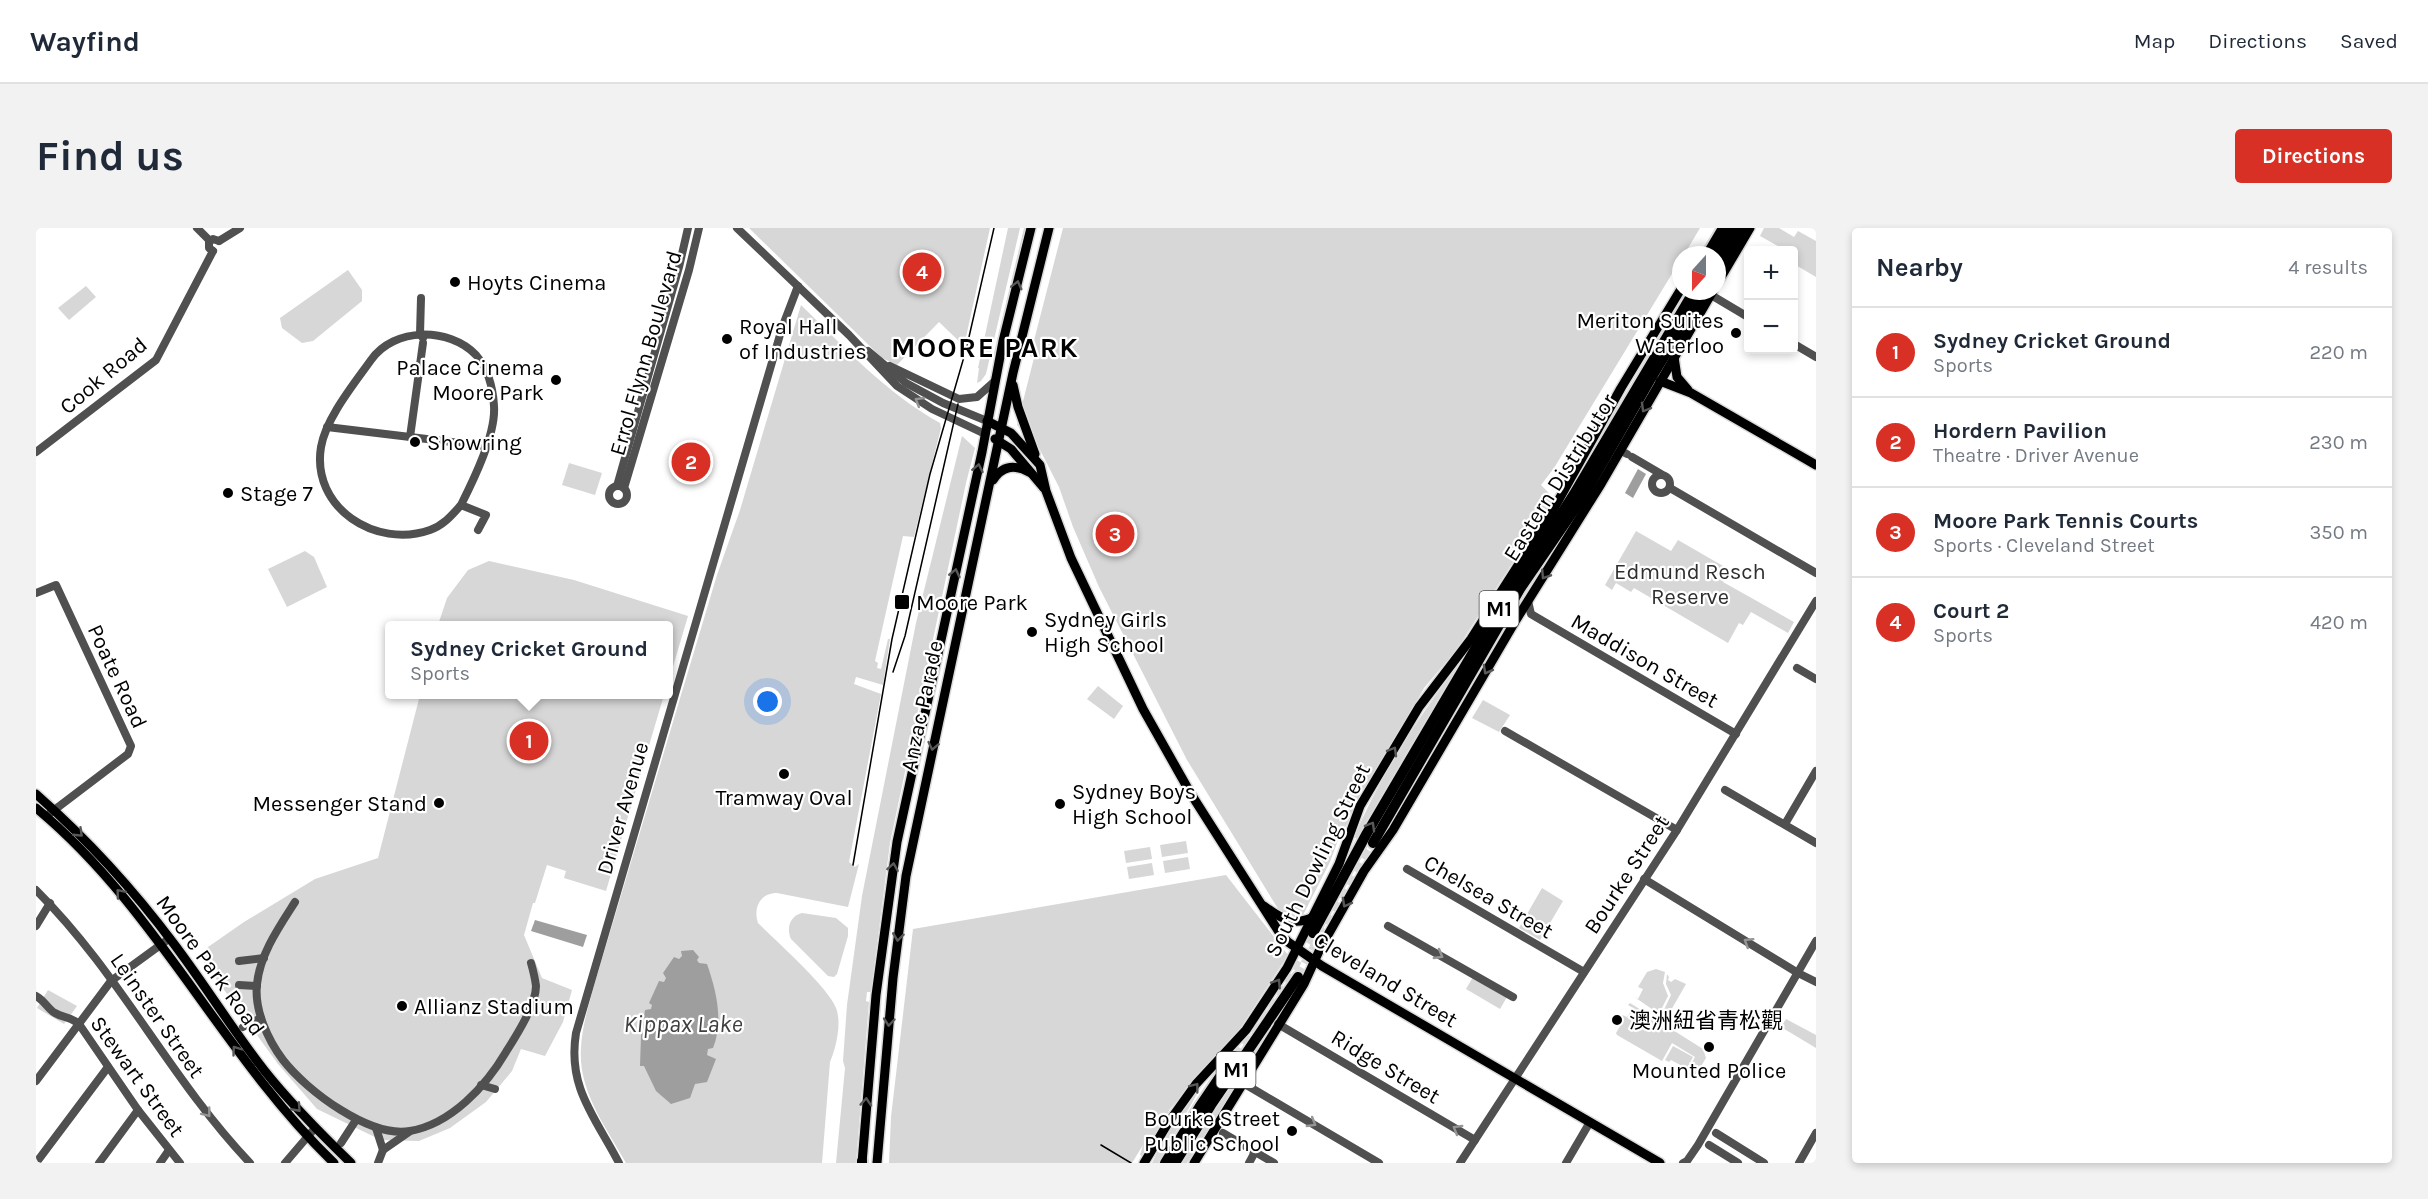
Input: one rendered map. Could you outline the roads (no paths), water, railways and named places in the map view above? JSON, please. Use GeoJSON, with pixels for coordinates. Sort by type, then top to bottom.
{"type":"FeatureCollection","features":[{"type":"Feature","properties":{"kind":"highway"},"geometry":{"type":"LineString","coordinates":[[1712,246],[1723,228]]}},
{"type":"Feature","properties":{"kind":"highway"},"geometry":{"type":"LineString","coordinates":[[1721,246],[1731,228]]}},
{"type":"Feature","properties":{"kind":"highway"},"geometry":{"type":"LineString","coordinates":[[1726,254],[1741,228]]}},
{"type":"Feature","properties":{"kind":"highway"},"geometry":{"type":"LineString","coordinates":[[1574,494],[1625,396],[1681,300]]}},
{"type":"Feature","properties":{"kind":"highway","name":"Eastern Distributor"},"geometry":{"type":"LineString","coordinates":[[1313,933],[1367,833],[1485,632],[1574,494],[1689,300]]}},
{"type":"Feature","properties":{"kind":"highway","name":"Eastern Distributor"},"geometry":{"type":"LineString","coordinates":[[1372,843],[1520,589],[1583,497],[1704,300]]}},
{"type":"Feature","properties":{"kind":"highway","name":"M1"},"geometry":{"type":"LineString","coordinates":[[1175,1163],[1211,1105],[1298,977]]}},
{"type":"Feature","properties":{"kind":"highway","name":"M1"},"geometry":{"type":"LineString","coordinates":[[1165,1163],[1234,1056]]}},
{"type":"Feature","properties":{"kind":"main road","name":"Anzac Parade"},"geometry":{"type":"LineString","coordinates":[[862,1162],[876,995],[893,862],[995,381],[1031,228]]}},
{"type":"Feature","properties":{"kind":"main road","name":"Anzac Parade"},"geometry":{"type":"LineString","coordinates":[[877,1163],[893,978],[906,876],[1013,373],[1049,228]]}},
{"type":"Feature","properties":{"kind":"main road"},"geometry":{"type":"LineString","coordinates":[[1707,246],[1718,228]]}},
{"type":"Feature","properties":{"kind":"main road"},"geometry":{"type":"LineString","coordinates":[[1726,268],[1749,228]]}},
{"type":"Feature","properties":{"kind":"main road","name":"South Dowling Street"},"geometry":{"type":"LineString","coordinates":[[1143,1163],[1196,1084],[1246,1030],[1287,968],[1339,864],[1360,806],[1419,707],[1471,639],[1552,512],[1621,388],[1674,300]]}},
{"type":"Feature","properties":{"kind":"main road","name":"South Dowling Street"},"geometry":{"type":"LineString","coordinates":[[1194,1163],[1304,984],[1351,893],[1394,830],[1516,620],[1593,498],[1705,300]]}},
{"type":"Feature","properties":{"kind":"main road"},"geometry":{"type":"LineString","coordinates":[[1674,357],[1677,376],[1690,393]]}},
{"type":"Feature","properties":{"kind":"main road"},"geometry":{"type":"LineString","coordinates":[[1013,373],[1015,398],[1040,465]]}},
{"type":"Feature","properties":{"kind":"main road"},"geometry":{"type":"LineString","coordinates":[[1660,381],[1690,393],[1816,465]]}},
{"type":"Feature","properties":{"kind":"main road","name":"Cleveland Street"},"geometry":{"type":"LineString","coordinates":[[987,422],[1001,428],[1024,446],[1040,465],[1046,491],[1071,558],[1138,698],[1191,794],[1279,932],[1315,961],[1660,1163]]}},
{"type":"Feature","properties":{"kind":"main road","name":"Cleveland Street"},"geometry":{"type":"LineString","coordinates":[[985,434],[1011,449],[1046,491]]}},
{"type":"Feature","properties":{"kind":"main road"},"geometry":{"type":"LineString","coordinates":[[989,486],[998,472],[1007,467],[1029,472]]}},
{"type":"Feature","properties":{"kind":"main road","name":"Moore Park Road"},"geometry":{"type":"LineString","coordinates":[[36,794],[161,945],[247,1065],[307,1136],[334,1163]]}},
{"type":"Feature","properties":{"kind":"main road","name":"Moore Park Road"},"geometry":{"type":"LineString","coordinates":[[36,808],[50,813],[101,856],[170,938],[251,1053],[279,1088],[351,1163]]}},
{"type":"Feature","properties":{"kind":"main road"},"geometry":{"type":"LineString","coordinates":[[1262,904],[1287,921],[1302,922],[1313,916]]}},
{"type":"Feature","properties":{"kind":"street"},"geometry":{"type":"LineString","coordinates":[[197,228],[210,241]]}},
{"type":"Feature","properties":{"kind":"street"},"geometry":{"type":"LineString","coordinates":[[219,241],[240,228]]}},
{"type":"Feature","properties":{"kind":"street","name":"Errol Flynn Boulevard"},"geometry":{"type":"LineString","coordinates":[[688,228],[620,487],[695,248],[699,228]]}},
{"type":"Feature","properties":{"kind":"street"},"geometry":{"type":"LineString","coordinates":[[695,248],[704,228]]}},
{"type":"Feature","properties":{"kind":"street"},"geometry":{"type":"LineString","coordinates":[[737,228],[849,335],[912,386],[943,403],[987,422]]}},
{"type":"Feature","properties":{"kind":"street"},"geometry":{"type":"LineString","coordinates":[[210,241],[213,239],[219,241]]}},
{"type":"Feature","properties":{"kind":"street"},"geometry":{"type":"LineString","coordinates":[[210,241],[208,246],[213,251],[220,249],[219,241]]}},
{"type":"Feature","properties":{"kind":"street","name":"Cook Road"},"geometry":{"type":"LineString","coordinates":[[36,452],[156,360],[213,251]]}},
{"type":"Feature","properties":{"kind":"street","name":"Driver Avenue"},"geometry":{"type":"LineString","coordinates":[[620,1163],[579,1089],[574,1063],[576,1033],[779,338],[798,286]]}},
{"type":"Feature","properties":{"kind":"street"},"geometry":{"type":"LineString","coordinates":[[410,437],[422,339],[421,298]]}},
{"type":"Feature","properties":{"kind":"street"},"geometry":{"type":"LineString","coordinates":[[1722,300],[1744,314]]}},
{"type":"Feature","properties":{"kind":"street"},"geometry":{"type":"LineString","coordinates":[[849,335],[882,372],[909,395],[932,409],[985,434]]}},
{"type":"Feature","properties":{"kind":"street"},"geometry":{"type":"LineString","coordinates":[[405,337],[451,339],[467,346],[488,373],[494,408],[492,425],[485,446],[461,505],[447,521],[431,530],[397,535],[366,528],[340,508],[325,484],[321,460],[321,448],[327,427],[373,357],[391,343],[405,337]]}},
{"type":"Feature","properties":{"kind":"street"},"geometry":{"type":"LineString","coordinates":[[1798,346],[1816,356]]}},
{"type":"Feature","properties":{"kind":"street"},"geometry":{"type":"LineString","coordinates":[[879,360],[959,399],[977,397],[995,381]]}},
{"type":"Feature","properties":{"kind":"street"},"geometry":{"type":"LineString","coordinates":[[327,427],[485,446]]}},
{"type":"Feature","properties":{"kind":"street"},"geometry":{"type":"LineString","coordinates":[[1628,455],[1669,479],[1670,488]]}},
{"type":"Feature","properties":{"kind":"street"},"geometry":{"type":"LineString","coordinates":[[1661,474],[1653,479],[1653,488],[1660,493],[1670,488]]}},
{"type":"Feature","properties":{"kind":"street"},"geometry":{"type":"LineString","coordinates":[[1670,488],[1816,573]]}},
{"type":"Feature","properties":{"kind":"street"},"geometry":{"type":"LineString","coordinates":[[461,505],[486,515],[478,530]]}},
{"type":"Feature","properties":{"kind":"street","name":"Poate Road"},"geometry":{"type":"LineString","coordinates":[[36,593],[56,585],[131,746],[128,754],[50,813]]}},
{"type":"Feature","properties":{"kind":"street","name":"Maddison Street"},"geometry":{"type":"LineString","coordinates":[[1528,600],[1530,614],[1736,734]]}},
{"type":"Feature","properties":{"kind":"street","name":"Bourke Street"},"geometry":{"type":"LineString","coordinates":[[1460,1163],[1677,830],[1816,601]]}},
{"type":"Feature","properties":{"kind":"street","name":"Maddison Street"},"geometry":{"type":"LineString","coordinates":[[1516,620],[1536,617]]}},
{"type":"Feature","properties":{"kind":"street"},"geometry":{"type":"LineString","coordinates":[[1797,668],[1816,680]]}},
{"type":"Feature","properties":{"kind":"street"},"geometry":{"type":"LineString","coordinates":[[1505,731],[1677,830]]}},
{"type":"Feature","properties":{"kind":"street"},"geometry":{"type":"LineString","coordinates":[[1785,824],[1816,771]]}},
{"type":"Feature","properties":{"kind":"street"},"geometry":{"type":"LineString","coordinates":[[1725,790],[1816,843]]}},
{"type":"Feature","properties":{"kind":"street","name":"Chelsea Street"},"geometry":{"type":"LineString","coordinates":[[1407,869],[1584,972]]}},
{"type":"Feature","properties":{"kind":"street"},"geometry":{"type":"LineString","coordinates":[[1644,879],[1816,982]]}},
{"type":"Feature","properties":{"kind":"street","name":"Leinster Street"},"geometry":{"type":"LineString","coordinates":[[36,890],[77,934],[137,1014],[179,1077],[227,1139],[250,1163]]}},
{"type":"Feature","properties":{"kind":"street"},"geometry":{"type":"LineString","coordinates":[[295,902],[271,941],[259,969],[256,986],[261,1018],[270,1038],[284,1061],[306,1083],[356,1120],[376,1128],[409,1132]]}},
{"type":"Feature","properties":{"kind":"street"},"geometry":{"type":"LineString","coordinates":[[36,926],[50,903]]}},
{"type":"Feature","properties":{"kind":"street"},"geometry":{"type":"LineString","coordinates":[[1389,926],[1513,997]]}},
{"type":"Feature","properties":{"kind":"street"},"geometry":{"type":"LineString","coordinates":[[36,1081],[111,981],[170,938]]}},
{"type":"Feature","properties":{"kind":"street"},"geometry":{"type":"LineString","coordinates":[[1683,1163],[1698,1145],[1816,941]]}},
{"type":"Feature","properties":{"kind":"street"},"geometry":{"type":"LineString","coordinates":[[239,961],[264,958]]}},
{"type":"Feature","properties":{"kind":"street"},"geometry":{"type":"LineString","coordinates":[[378,1163],[383,1150],[394,1140],[435,1123],[452,1113],[481,1085],[504,1057],[524,1020],[536,987],[531,963]]}},
{"type":"Feature","properties":{"kind":"street"},"geometry":{"type":"LineString","coordinates":[[239,985],[256,986]]}},
{"type":"Feature","properties":{"kind":"street","name":"Stewart Street"},"geometry":{"type":"LineString","coordinates":[[38,997],[54,1013],[71,1017],[79,1024],[138,1110],[180,1163]]}},
{"type":"Feature","properties":{"kind":"street"},"geometry":{"type":"LineString","coordinates":[[243,1027],[261,1018]]}},
{"type":"Feature","properties":{"kind":"street","name":"Ridge Street"},"geometry":{"type":"LineString","coordinates":[[1278,1024],[1475,1140]]}},
{"type":"Feature","properties":{"kind":"street"},"geometry":{"type":"LineString","coordinates":[[36,1163],[108,1067]]}},
{"type":"Feature","properties":{"kind":"street"},"geometry":{"type":"LineString","coordinates":[[1243,1083],[1379,1163]]}},
{"type":"Feature","properties":{"kind":"street"},"geometry":{"type":"LineString","coordinates":[[481,1085],[495,1089]]}},
{"type":"Feature","properties":{"kind":"street"},"geometry":{"type":"LineString","coordinates":[[99,1163],[138,1110]]}},
{"type":"Feature","properties":{"kind":"street"},"geometry":{"type":"LineString","coordinates":[[341,1143],[356,1120]]}},
{"type":"Feature","properties":{"kind":"street"},"geometry":{"type":"LineString","coordinates":[[1566,1163],[1590,1122]]}},
{"type":"Feature","properties":{"kind":"street"},"geometry":{"type":"LineString","coordinates":[[285,1163],[315,1128]]}},
{"type":"Feature","properties":{"kind":"street"},"geometry":{"type":"LineString","coordinates":[[376,1128],[383,1150]]}},
{"type":"Feature","properties":{"kind":"street"},"geometry":{"type":"LineString","coordinates":[[1223,1133],[1274,1163]]}},
{"type":"Feature","properties":{"kind":"street"},"geometry":{"type":"LineString","coordinates":[[1716,1133],[1764,1163]]}},
{"type":"Feature","properties":{"kind":"street"},"geometry":{"type":"LineString","coordinates":[[1799,1163],[1816,1133]]}},
{"type":"Feature","properties":{"kind":"street"},"geometry":{"type":"LineString","coordinates":[[1709,1145],[1738,1163]]}},
{"type":"Feature","properties":{"kind":"street"},"geometry":{"type":"LineString","coordinates":[[160,1163],[169,1150]]}},
{"type":"Feature","properties":{"kind":"street"},"geometry":{"type":"LineString","coordinates":[[1249,1163],[1255,1152]]}},
{"type":"Feature","properties":{"kind":"water"},"geometry":{"type":"Polygon","coordinates":[[[1638,469],[1646,474],[1633,498],[1625,493],[1638,469]]]}},
{"type":"Feature","properties":{"kind":"water"},"geometry":{"type":"Polygon","coordinates":[[[535,920],[587,935],[583,947],[531,931],[535,920]]]}},
{"type":"Feature","properties":{"kind":"water","name":"Kippax Lake"},"geometry":{"type":"Polygon","coordinates":[[[693,950],[699,957],[697,960],[699,963],[707,964],[716,995],[718,1027],[713,1048],[708,1049],[707,1055],[716,1059],[707,1082],[695,1084],[690,1098],[671,1104],[656,1091],[644,1066],[640,1066],[641,1036],[645,1010],[651,1009],[652,1005],[649,1003],[659,981],[664,982],[666,978],[663,973],[674,957],[679,959],[682,956],[681,951],[693,950]]]}},
{"type":"Feature","properties":{"kind":"tunnel"},"geometry":{"type":"LineString","coordinates":[[1298,977],[1373,843]]}},
{"type":"Feature","properties":{"kind":"tunnel"},"geometry":{"type":"LineString","coordinates":[[1234,1056],[1267,1012],[1313,933]]}},
{"type":"Feature","properties":{"kind":"tram line"},"geometry":{"type":"LineString","coordinates":[[853,865],[892,639],[930,474],[966,350],[994,228]]}},
{"type":"Feature","properties":{"kind":"tram line"},"geometry":{"type":"LineString","coordinates":[[893,672],[905,636],[958,404]]}},
{"type":"Feature","properties":{"kind":"tram line"},"geometry":{"type":"LineString","coordinates":[[1101,1145],[1131,1163]]}},
{"type":"Feature","properties":{"kind":"place","name":"Court 2"},"geometry":{"type":"Point","coordinates":[922,272]}},
{"type":"Feature","properties":{"kind":"place","name":"Hoyts Cinema"},"geometry":{"type":"Point","coordinates":[455,282]}},
{"type":"Feature","properties":{"kind":"place","name":"Meriton Suites Waterloo"},"geometry":{"type":"Point","coordinates":[1736,333]}},
{"type":"Feature","properties":{"kind":"place","name":"Royal Hall of Industries"},"geometry":{"type":"Point","coordinates":[727,339]}},
{"type":"Feature","properties":{"kind":"place","name":"Palace Cinema Moore Park"},"geometry":{"type":"Point","coordinates":[556,380]}},
{"type":"Feature","properties":{"kind":"place","name":"Showring"},"geometry":{"type":"Point","coordinates":[415,442]}},
{"type":"Feature","properties":{"kind":"place","name":"Hordern Pavilion"},"geometry":{"type":"Point","coordinates":[691,462]}},
{"type":"Feature","properties":{"kind":"place","name":"Stage 7"},"geometry":{"type":"Point","coordinates":[228,493]}},
{"type":"Feature","properties":{"kind":"place","name":"Moore Park Tennis Courts"},"geometry":{"type":"Point","coordinates":[1115,534]}},
{"type":"Feature","properties":{"kind":"place","name":"Moore Park"},"geometry":{"type":"Point","coordinates":[902,602]}},
{"type":"Feature","properties":{"kind":"place","name":"Sydney Girls High School"},"geometry":{"type":"Point","coordinates":[1032,632]}},
{"type":"Feature","properties":{"kind":"place","name":"Sydney Cricket Ground"},"geometry":{"type":"Point","coordinates":[529,741]}},
{"type":"Feature","properties":{"kind":"place","name":"Tramway Oval"},"geometry":{"type":"Point","coordinates":[784,774]}},
{"type":"Feature","properties":{"kind":"place","name":"Messenger Stand"},"geometry":{"type":"Point","coordinates":[439,803]}},
{"type":"Feature","properties":{"kind":"place","name":"Sydney Boys High School"},"geometry":{"type":"Point","coordinates":[1060,804]}},
{"type":"Feature","properties":{"kind":"place","name":"Allianz Stadium"},"geometry":{"type":"Point","coordinates":[402,1006]}},
{"type":"Feature","properties":{"kind":"place","name":"澳洲紐省青松觀"},"geometry":{"type":"Point","coordinates":[1617,1020]}},
{"type":"Feature","properties":{"kind":"place","name":"Mounted Police"},"geometry":{"type":"Point","coordinates":[1709,1047]}},
{"type":"Feature","properties":{"kind":"place","name":"Bourke Street Public School"},"geometry":{"type":"Point","coordinates":[1292,1131]}},
{"type":"Feature","properties":{"kind":"district","name":"MOORE PARK"},"geometry":{"type":"Point","coordinates":[985,347]}},
{"type":"Feature","properties":{"kind":"park label","name":"Edmund Resch Reserve"},"geometry":{"type":"Point","coordinates":[1690,584]}}]}
